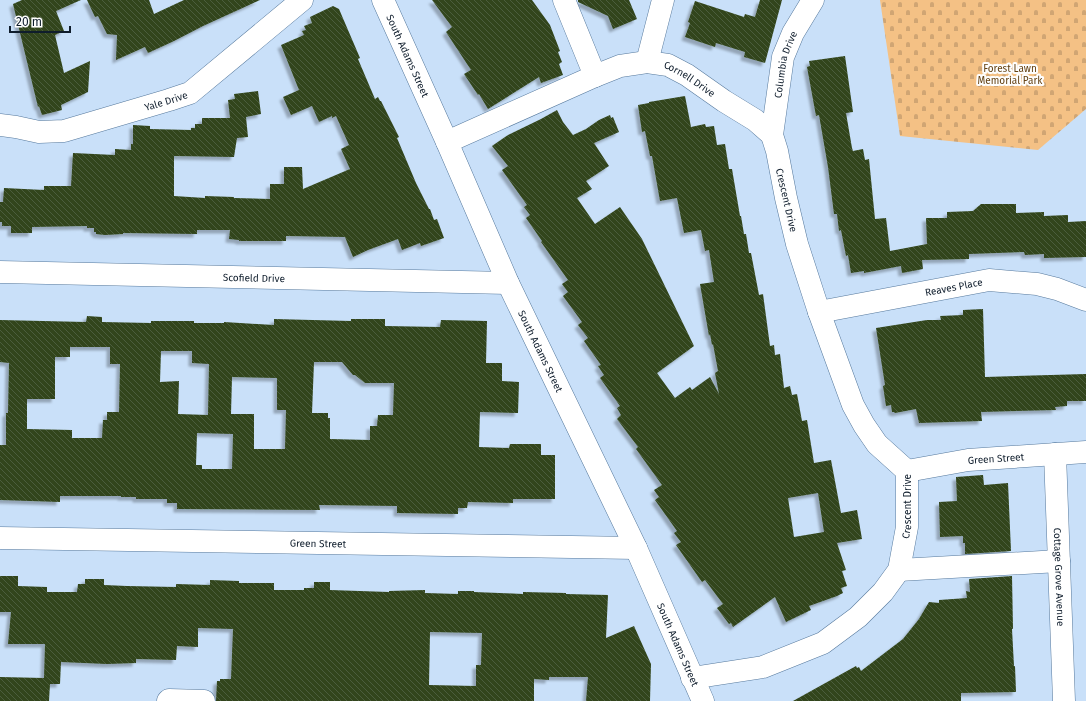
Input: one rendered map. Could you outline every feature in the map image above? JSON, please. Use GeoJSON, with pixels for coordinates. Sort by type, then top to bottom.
{"type":"FeatureCollection","features":[{"type":"Feature","properties":{"kind":"street","name":"Yale Drive"},"geometry":{"type":"LineString","coordinates":[[0,125],[39,132],[64,131],[190,93],[302,0]]}},
{"type":"Feature","properties":{"kind":"street","name":"South Adams Street"},"geometry":{"type":"LineString","coordinates":[[383,0],[508,283],[636,548],[703,701]]}},
{"type":"Feature","properties":{"kind":"street"},"geometry":{"type":"LineString","coordinates":[[564,0],[595,76]]}},
{"type":"Feature","properties":{"kind":"street"},"geometry":{"type":"LineString","coordinates":[[646,62],[664,0]]}},
{"type":"Feature","properties":{"kind":"street","name":"Columbia Drive"},"geometry":{"type":"LineString","coordinates":[[772,135],[783,57],[793,33],[813,0]]}},
{"type":"Feature","properties":{"kind":"street","name":"Cornell Drive"},"geometry":{"type":"LineString","coordinates":[[447,142],[595,76],[620,66],[646,62],[668,65],[687,75],[724,101],[755,120],[772,135]]}},
{"type":"Feature","properties":{"kind":"street","name":"Crescent Drive"},"geometry":{"type":"LineString","coordinates":[[692,678],[763,667],[823,642],[858,617],[883,592],[899,570],[907,527],[907,471],[877,444],[853,405],[819,312],[797,244],[777,151],[772,135]]}},
{"type":"Feature","properties":{"kind":"street","name":"Scofield Drive"},"geometry":{"type":"LineString","coordinates":[[0,272],[508,283]]}},
{"type":"Feature","properties":{"kind":"street","name":"Reaves Place"},"geometry":{"type":"LineString","coordinates":[[819,312],[989,280],[1037,284],[1058,289],[1086,300]]}},
{"type":"Feature","properties":{"kind":"street","name":"Green Street"},"geometry":{"type":"LineString","coordinates":[[907,471],[968,460],[1086,452]]}},
{"type":"Feature","properties":{"kind":"street","name":"Cottage Grove Avenue"},"geometry":{"type":"LineString","coordinates":[[1055,454],[1064,701]]}},
{"type":"Feature","properties":{"kind":"street","name":"Green Street"},"geometry":{"type":"LineString","coordinates":[[0,538],[636,548]]}},
{"type":"Feature","properties":{"kind":"street"},"geometry":{"type":"LineString","coordinates":[[899,570],[1059,561]]}},
{"type":"Feature","properties":{"kind":"street"},"geometry":{"type":"LineString","coordinates":[[168,701],[204,700]]}},
{"type":"Feature","properties":{"kind":"green space","name":"Forest Lawn Memorial Park"},"geometry":{"type":"Polygon","coordinates":[[[880,0],[1086,0],[1086,109],[1038,150],[900,136],[880,0]]]}},
{"type":"Feature","properties":{"kind":"building"},"geometry":{"type":"Polygon","coordinates":[[[22,0],[81,0],[56,11],[64,31],[55,35],[64,73],[90,61],[88,92],[61,105],[62,110],[42,115],[39,106],[38,107],[13,4],[22,0]]]}},
{"type":"Feature","properties":{"kind":"building"},"geometry":{"type":"Polygon","coordinates":[[[87,0],[149,0],[154,14],[184,0],[260,0],[148,53],[145,47],[116,60],[117,35],[107,34],[98,16],[95,17],[87,0]]]}},
{"type":"Feature","properties":{"kind":"building"},"geometry":{"type":"Polygon","coordinates":[[[432,0],[532,0],[550,25],[560,51],[558,52],[562,62],[559,64],[563,75],[541,83],[539,77],[488,109],[464,74],[471,70],[446,32],[452,27],[432,0]]]}},
{"type":"Feature","properties":{"kind":"building"},"geometry":{"type":"Polygon","coordinates":[[[578,0],[629,0],[637,19],[613,29],[608,16],[578,2],[578,0]]]}},
{"type":"Feature","properties":{"kind":"building"},"geometry":{"type":"Polygon","coordinates":[[[760,0],[782,0],[765,63],[744,57],[745,52],[716,43],[715,47],[685,37],[695,1],[744,17],[745,14],[755,17],[760,0]]]}},
{"type":"Feature","properties":{"kind":"building"},"geometry":{"type":"Polygon","coordinates":[[[333,6],[339,9],[360,58],[358,59],[375,99],[378,97],[381,101],[399,137],[397,138],[416,183],[430,209],[434,220],[437,219],[444,238],[421,246],[420,243],[402,250],[398,239],[353,257],[345,237],[286,236],[286,241],[239,241],[229,239],[230,230],[197,230],[197,234],[123,233],[105,235],[96,234],[96,232],[94,232],[94,228],[87,228],[87,226],[32,227],[32,233],[11,233],[11,226],[2,226],[2,222],[0,222],[0,202],[3,202],[4,188],[44,190],[44,186],[71,186],[73,153],[115,155],[115,149],[131,150],[131,144],[133,144],[133,125],[150,126],[150,129],[191,130],[191,128],[195,128],[195,124],[202,124],[202,118],[230,118],[228,100],[235,99],[234,94],[258,91],[261,114],[246,117],[248,137],[237,138],[234,157],[174,156],[174,196],[270,199],[270,184],[284,184],[284,167],[302,167],[303,189],[350,169],[341,149],[349,145],[336,116],[332,118],[332,116],[319,122],[312,106],[291,115],[283,97],[299,90],[281,45],[304,35],[302,31],[306,30],[304,26],[312,23],[310,17],[333,6]]]}},
{"type":"Feature","properties":{"kind":"building"},"geometry":{"type":"Polygon","coordinates":[[[845,56],[853,112],[846,113],[852,148],[853,151],[863,149],[865,160],[869,159],[875,219],[886,218],[890,251],[927,244],[926,218],[947,218],[947,212],[973,211],[981,204],[1016,204],[1016,213],[1044,212],[1044,216],[1068,215],[1068,222],[1086,221],[1086,257],[1044,258],[1044,254],[1025,255],[1024,252],[969,254],[969,259],[922,260],[923,269],[902,273],[901,266],[864,273],[864,271],[851,273],[841,230],[839,231],[837,214],[834,214],[819,115],[816,116],[807,67],[810,66],[809,61],[845,56]]]}},
{"type":"Feature","properties":{"kind":"building"},"geometry":{"type":"Polygon","coordinates":[[[685,96],[691,127],[705,124],[706,127],[714,126],[717,145],[725,144],[729,169],[732,169],[740,216],[744,234],[746,234],[749,253],[751,253],[759,295],[763,294],[770,346],[774,345],[775,355],[780,354],[784,388],[790,386],[792,395],[797,394],[802,421],[807,420],[814,463],[831,460],[841,513],[857,510],[862,539],[837,543],[846,570],[842,571],[847,586],[841,588],[843,593],[809,606],[811,610],[786,622],[775,597],[733,627],[717,608],[723,604],[705,580],[702,582],[676,545],[681,542],[674,533],[677,531],[655,500],[659,497],[654,490],[662,485],[636,449],[638,447],[617,419],[621,415],[617,408],[620,406],[600,378],[604,375],[598,366],[601,365],[584,341],[588,338],[578,325],[582,322],[563,296],[568,292],[562,284],[568,280],[526,218],[530,215],[524,207],[527,205],[502,170],[508,166],[492,146],[508,135],[557,110],[563,122],[573,135],[610,115],[611,118],[613,117],[619,132],[594,143],[609,166],[586,181],[592,189],[577,198],[595,224],[620,207],[642,239],[694,346],[657,373],[675,398],[690,387],[692,390],[710,377],[719,394],[715,373],[718,371],[710,334],[709,336],[700,284],[714,282],[709,250],[705,251],[701,230],[684,233],[677,198],[660,201],[652,156],[650,156],[645,131],[642,132],[638,105],[685,96]],[[818,493],[788,498],[794,537],[824,532],[818,493]]]}},
{"type":"Feature","properties":{"kind":"building"},"geometry":{"type":"Polygon","coordinates":[[[983,309],[985,377],[1086,374],[1086,401],[1067,401],[1067,406],[1055,407],[1056,410],[981,412],[982,421],[919,423],[916,409],[895,413],[892,412],[891,405],[886,406],[883,386],[885,385],[876,328],[927,320],[941,320],[940,316],[963,315],[963,310],[983,309]]]}},
{"type":"Feature","properties":{"kind":"building"},"geometry":{"type":"Polygon","coordinates":[[[87,316],[102,317],[102,322],[151,323],[151,321],[194,321],[194,323],[224,322],[274,325],[274,319],[351,321],[351,319],[385,319],[385,326],[440,327],[441,320],[487,321],[486,363],[502,363],[502,381],[519,382],[518,413],[480,412],[479,447],[509,448],[510,444],[541,444],[541,455],[555,455],[555,499],[513,499],[513,503],[468,502],[467,508],[458,508],[458,514],[397,513],[397,506],[319,505],[320,510],[177,509],[177,503],[167,503],[167,499],[136,499],[136,497],[121,496],[60,496],[60,502],[0,500],[0,445],[6,445],[9,363],[0,362],[0,320],[86,322],[87,316]],[[70,347],[70,357],[55,357],[55,399],[27,399],[27,429],[72,430],[72,438],[102,438],[103,420],[107,420],[107,412],[119,412],[120,364],[110,364],[110,347],[70,347]],[[161,351],[160,382],[179,381],[178,414],[208,415],[209,364],[192,363],[192,351],[161,351]],[[314,362],[312,413],[328,413],[328,418],[330,418],[330,439],[370,440],[370,426],[377,426],[378,415],[393,415],[394,383],[365,383],[353,375],[342,362],[314,362]],[[232,377],[231,414],[254,414],[254,449],[285,449],[286,410],[277,410],[277,378],[232,377]],[[197,433],[196,465],[202,465],[202,469],[232,469],[233,434],[197,433]]]}},
{"type":"Feature","properties":{"kind":"building"},"geometry":{"type":"Polygon","coordinates":[[[983,475],[984,485],[1008,483],[1011,551],[965,554],[965,543],[963,543],[963,536],[940,537],[939,502],[957,501],[956,477],[983,475]]]}},
{"type":"Feature","properties":{"kind":"building"},"geometry":{"type":"Polygon","coordinates":[[[0,576],[18,576],[18,586],[47,587],[47,592],[77,592],[78,584],[85,584],[85,579],[104,579],[104,585],[127,586],[176,587],[176,584],[210,585],[210,580],[239,581],[239,583],[274,583],[274,590],[304,590],[304,588],[314,588],[314,582],[330,582],[330,590],[389,592],[425,590],[425,593],[458,594],[458,591],[474,591],[523,594],[523,592],[608,595],[606,638],[634,626],[651,664],[650,701],[586,701],[588,677],[549,677],[549,680],[534,679],[534,701],[216,701],[217,681],[220,681],[220,679],[231,679],[233,629],[198,628],[198,647],[177,646],[176,660],[136,659],[136,663],[107,664],[61,662],[60,684],[50,684],[49,701],[0,701],[0,677],[44,678],[45,644],[8,644],[11,612],[0,612],[0,576]],[[430,632],[429,685],[476,686],[476,665],[481,665],[482,633],[430,632]]]}},
{"type":"Feature","properties":{"kind":"building"},"geometry":{"type":"Polygon","coordinates":[[[1012,576],[1012,629],[1016,692],[961,693],[961,701],[793,701],[856,666],[857,668],[859,667],[861,671],[903,639],[919,619],[929,602],[939,603],[939,600],[967,598],[966,591],[970,592],[969,579],[1012,576]]]}}]}
